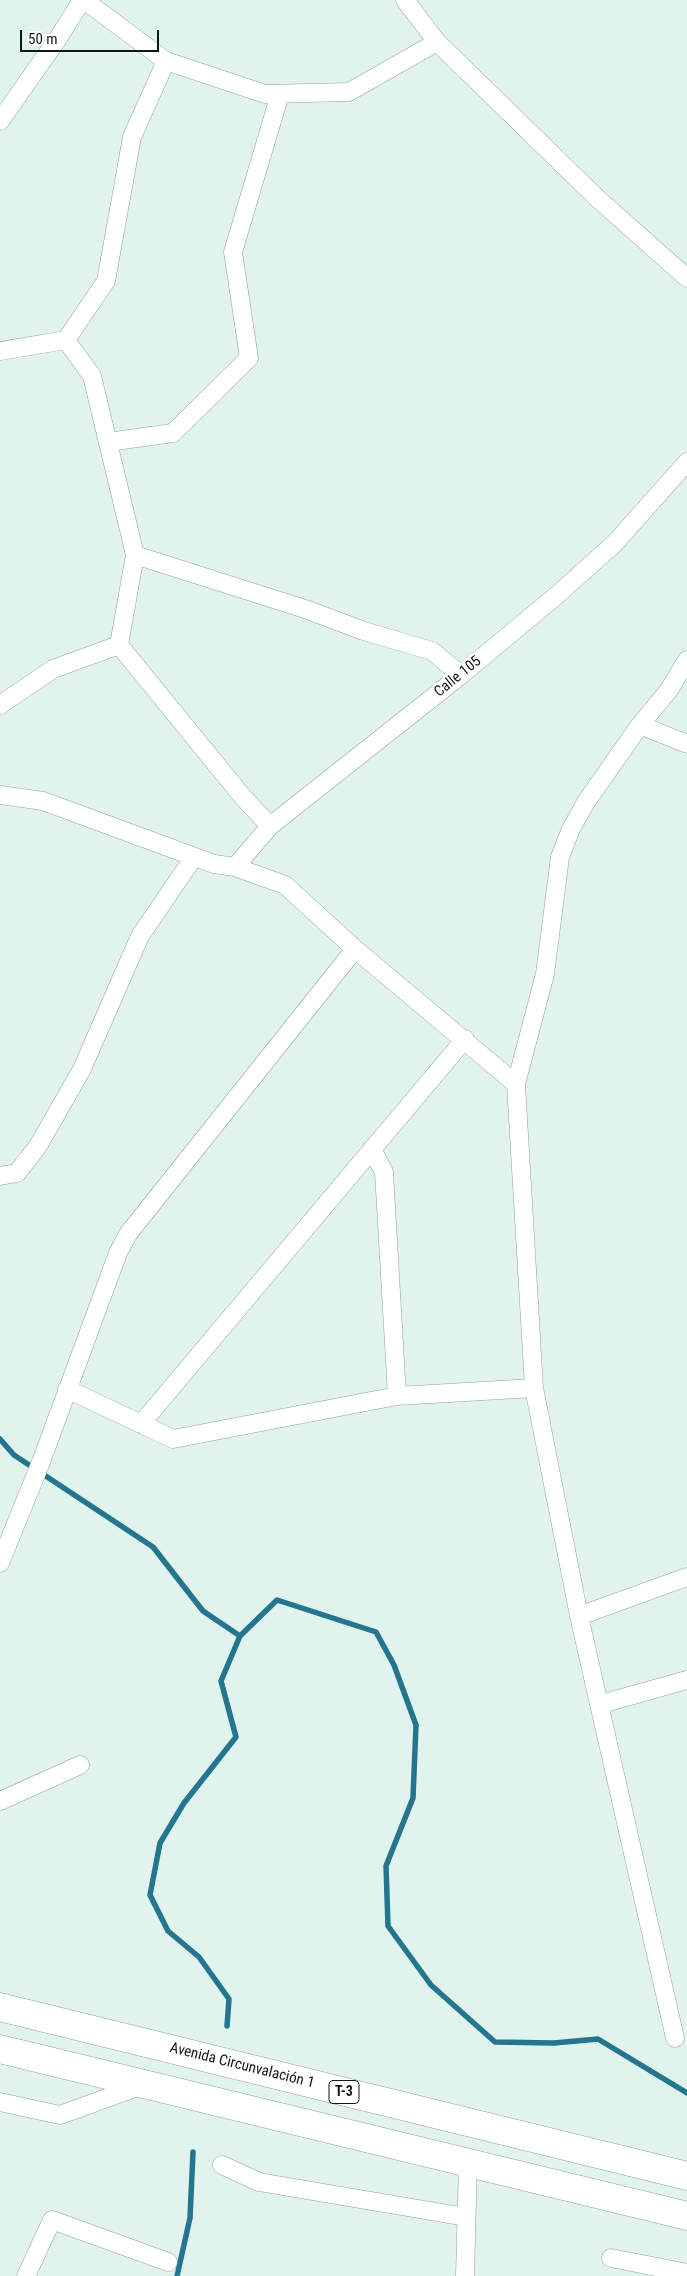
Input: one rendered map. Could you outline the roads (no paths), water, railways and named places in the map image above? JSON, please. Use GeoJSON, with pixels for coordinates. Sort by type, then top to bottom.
{"type":"FeatureCollection","features":[{"type":"Feature","properties":{"kind":"main road","name":"Avenida Circunvalación 1"},"geometry":{"type":"LineString","coordinates":[[0,2007],[687,2176]]}},
{"type":"Feature","properties":{"kind":"main road"},"geometry":{"type":"LineString","coordinates":[[0,2049],[687,2216]]}},
{"type":"Feature","properties":{"kind":"street"},"geometry":{"type":"LineString","coordinates":[[0,120],[83,0],[166,61],[265,94],[348,92],[437,42]]}},
{"type":"Feature","properties":{"kind":"street"},"geometry":{"type":"LineString","coordinates":[[405,0],[437,42],[597,198],[687,278]]}},
{"type":"Feature","properties":{"kind":"street"},"geometry":{"type":"LineString","coordinates":[[0,351],[66,340],[106,281],[132,137],[166,61]]}},
{"type":"Feature","properties":{"kind":"street"},"geometry":{"type":"LineString","coordinates":[[108,442],[173,433],[249,358],[233,252],[280,94]]}},
{"type":"Feature","properties":{"kind":"street"},"geometry":{"type":"LineString","coordinates":[[66,340],[92,376],[135,555],[119,645],[242,796],[270,826]]}},
{"type":"Feature","properties":{"kind":"street","name":"Calle 105"},"geometry":{"type":"LineString","coordinates":[[235,867],[270,826],[461,675],[557,595],[615,543],[687,462]]}},
{"type":"Feature","properties":{"kind":"street"},"geometry":{"type":"LineString","coordinates":[[135,555],[296,606],[364,631],[432,651],[461,675]]}},
{"type":"Feature","properties":{"kind":"street"},"geometry":{"type":"LineString","coordinates":[[0,705],[53,668],[119,645]]}},
{"type":"Feature","properties":{"kind":"street"},"geometry":{"type":"LineString","coordinates":[[675,2038],[601,1704],[579,1616],[534,1388],[516,1084],[545,974],[560,857],[571,829],[586,802],[640,725],[669,690],[687,660]]}},
{"type":"Feature","properties":{"kind":"street"},"geometry":{"type":"LineString","coordinates":[[640,725],[687,744]]}},
{"type":"Feature","properties":{"kind":"street"},"geometry":{"type":"LineString","coordinates":[[2,800],[43,801],[214,864],[235,867],[285,885],[355,949],[465,1039],[516,1084]]}},
{"type":"Feature","properties":{"kind":"street"},"geometry":{"type":"LineString","coordinates":[[0,1176],[17,1173],[38,1146],[82,1069],[140,936],[194,857]]}},
{"type":"Feature","properties":{"kind":"street"},"geometry":{"type":"LineString","coordinates":[[0,1563],[32,1486],[118,1253],[128,1234],[355,949]]}},
{"type":"Feature","properties":{"kind":"street"},"geometry":{"type":"LineString","coordinates":[[141,1424],[465,1039]]}},
{"type":"Feature","properties":{"kind":"street"},"geometry":{"type":"LineString","coordinates":[[372,1149],[384,1172],[397,1396]]}},
{"type":"Feature","properties":{"kind":"street"},"geometry":{"type":"LineString","coordinates":[[67,1389],[173,1439],[397,1396],[534,1388]]}},
{"type":"Feature","properties":{"kind":"street"},"geometry":{"type":"LineString","coordinates":[[579,1616],[687,1578]]}},
{"type":"Feature","properties":{"kind":"street"},"geometry":{"type":"LineString","coordinates":[[601,1704],[687,1680]]}},
{"type":"Feature","properties":{"kind":"street"},"geometry":{"type":"LineString","coordinates":[[0,1801],[80,1765]]}},
{"type":"Feature","properties":{"kind":"street"},"geometry":{"type":"LineString","coordinates":[[0,2102],[60,2115],[143,2084]]}},
{"type":"Feature","properties":{"kind":"street"},"geometry":{"type":"LineString","coordinates":[[465,2276],[468,2163]]}},
{"type":"Feature","properties":{"kind":"street"},"geometry":{"type":"LineString","coordinates":[[222,2165],[259,2182],[466,2217]]}},
{"type":"Feature","properties":{"kind":"street"},"geometry":{"type":"LineString","coordinates":[[26,2276],[52,2220],[168,2262]]}},
{"type":"Feature","properties":{"kind":"street"},"geometry":{"type":"LineString","coordinates":[[611,2258],[687,2273]]}},
{"type":"Feature","properties":{"kind":"waterway"},"geometry":{"type":"LineString","coordinates":[[0,1439],[14,1455],[153,1547],[203,1611],[240,1636],[277,1600],[376,1632],[394,1665],[416,1725],[413,1798],[386,1866],[388,1926],[431,1985],[495,2042],[554,2043],[598,2039],[687,2093]]}},
{"type":"Feature","properties":{"kind":"waterway"},"geometry":{"type":"LineString","coordinates":[[227,2026],[229,1999],[199,1957],[168,1931],[150,1895],[160,1843],[184,1803],[236,1737],[221,1681],[240,1636]]}},
{"type":"Feature","properties":{"kind":"waterway"},"geometry":{"type":"LineString","coordinates":[[177,2276],[190,2218],[193,2152]]}}]}
